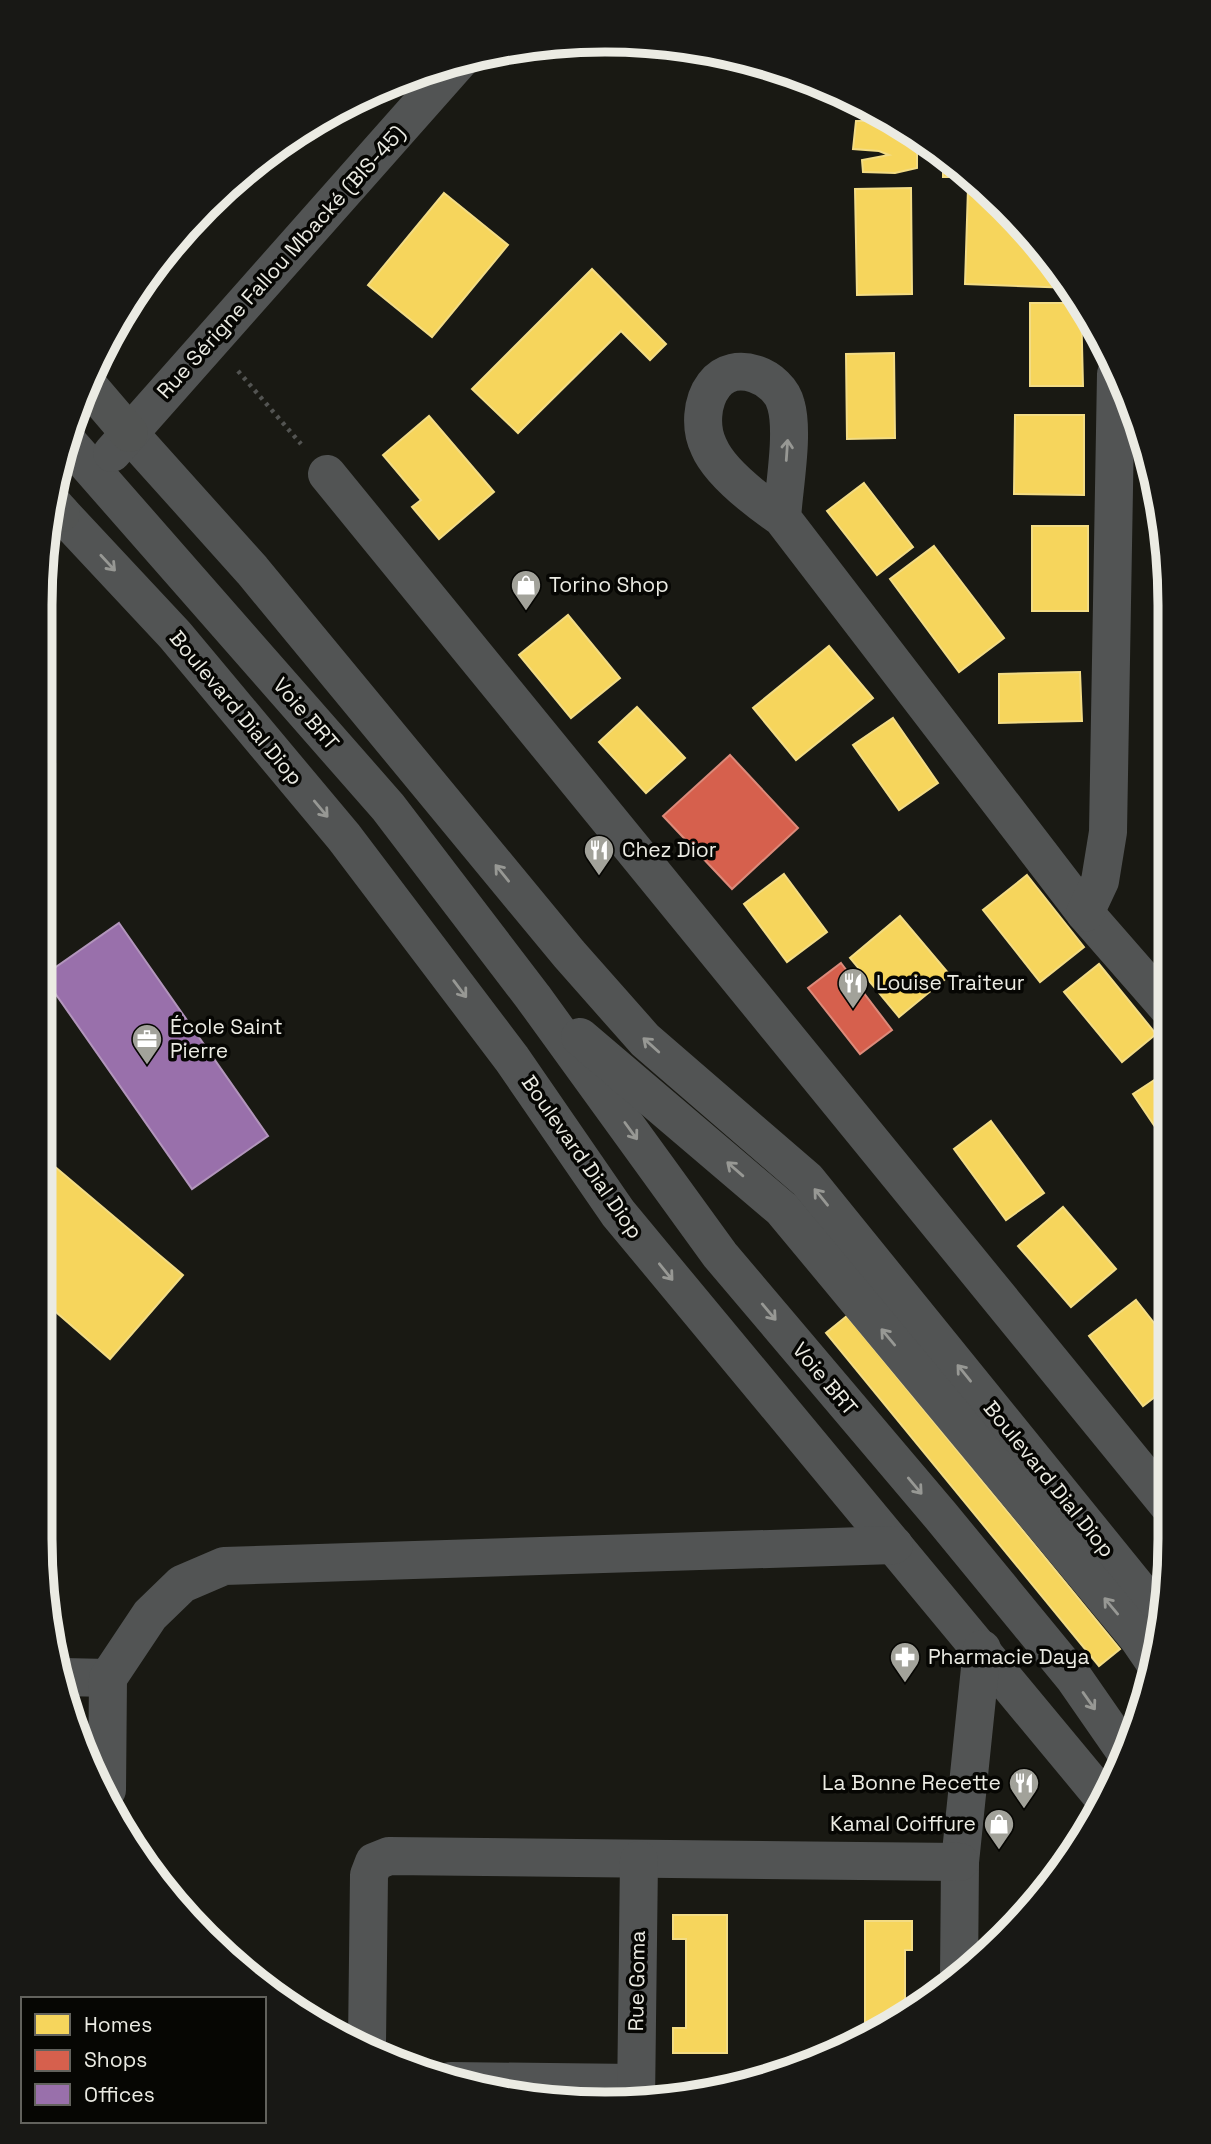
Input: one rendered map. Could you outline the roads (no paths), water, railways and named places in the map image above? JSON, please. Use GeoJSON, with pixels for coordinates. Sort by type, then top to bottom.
{"type":"FeatureCollection","features":[{"type":"Feature","properties":{"kind":"main road"},"geometry":{"type":"LineString","coordinates":[[95,393],[129,433]]}},
{"type":"Feature","properties":{"kind":"street","name":"Rue Sérigne Fallou Mbacké (BIS-45)"},"geometry":{"type":"LineString","coordinates":[[61,508],[446,76]]}},
{"type":"Feature","properties":{"kind":"street"},"geometry":{"type":"LineString","coordinates":[[1085,913],[1100,881],[1108,832],[1116,393]]}},
{"type":"Feature","properties":{"kind":"street","name":"Boulevard Dial Diop"},"geometry":{"type":"LineString","coordinates":[[129,433],[252,570],[569,954],[645,1040],[807,1180],[1154,1608]]}},
{"type":"Feature","properties":{"kind":"street","name":"Voie BRT"},"geometry":{"type":"LineString","coordinates":[[75,450],[388,807],[533,996],[720,1255],[1074,1678],[1119,1743]]}},
{"type":"Feature","properties":{"kind":"street"},"geometry":{"type":"LineString","coordinates":[[327,474],[1158,1493]]}},
{"type":"Feature","properties":{"kind":"street"},"geometry":{"type":"LineString","coordinates":[[782,518],[1085,913],[1158,997]]}},
{"type":"Feature","properties":{"kind":"street","name":"Boulevard Dial Diop"},"geometry":{"type":"LineString","coordinates":[[59,519],[175,635],[344,837],[512,1059],[618,1213],[1097,1790]]}},
{"type":"Feature","properties":{"kind":"street","name":"Voie BRT"},"geometry":{"type":"LineString","coordinates":[[533,996],[782,1209],[1147,1651]]}},
{"type":"Feature","properties":{"kind":"street"},"geometry":{"type":"LineString","coordinates":[[107,1777],[108,1678],[150,1615],[182,1584],[223,1566],[894,1545]]}},
{"type":"Feature","properties":{"kind":"street"},"geometry":{"type":"LineString","coordinates":[[958,1964],[960,1862],[982,1649]]}},
{"type":"Feature","properties":{"kind":"street"},"geometry":{"type":"LineString","coordinates":[[70,1677],[108,1678]]}},
{"type":"Feature","properties":{"kind":"street"},"geometry":{"type":"LineString","coordinates":[[367,2037],[369,1875],[374,1861],[389,1857],[960,1862]]}},
{"type":"Feature","properties":{"kind":"street","name":"Rue Goma"},"geometry":{"type":"LineString","coordinates":[[636,2090],[639,1860]]}},
{"type":"Feature","properties":{"kind":"street"},"geometry":{"type":"LineString","coordinates":[[523,2085],[622,2091]]}},
{"type":"Feature","properties":{"kind":"place","name":"Torino Shop"},"geometry":{"type":"Point","coordinates":[526,612]}},
{"type":"Feature","properties":{"kind":"place","name":"Chez Dior"},"geometry":{"type":"Point","coordinates":[599,877]}},
{"type":"Feature","properties":{"kind":"place","name":"Louise Traiteur"},"geometry":{"type":"Point","coordinates":[853,1010]}},
{"type":"Feature","properties":{"kind":"place","name":"École Saint Pierre"},"geometry":{"type":"Point","coordinates":[147,1066]}},
{"type":"Feature","properties":{"kind":"place","name":"Pharmacie Daya"},"geometry":{"type":"Point","coordinates":[905,1684]}},
{"type":"Feature","properties":{"kind":"place","name":"La Bonne Recette"},"geometry":{"type":"Point","coordinates":[1024,1810]}},
{"type":"Feature","properties":{"kind":"place","name":"Kamal Coiffure"},"geometry":{"type":"Point","coordinates":[999,1851]}}]}
